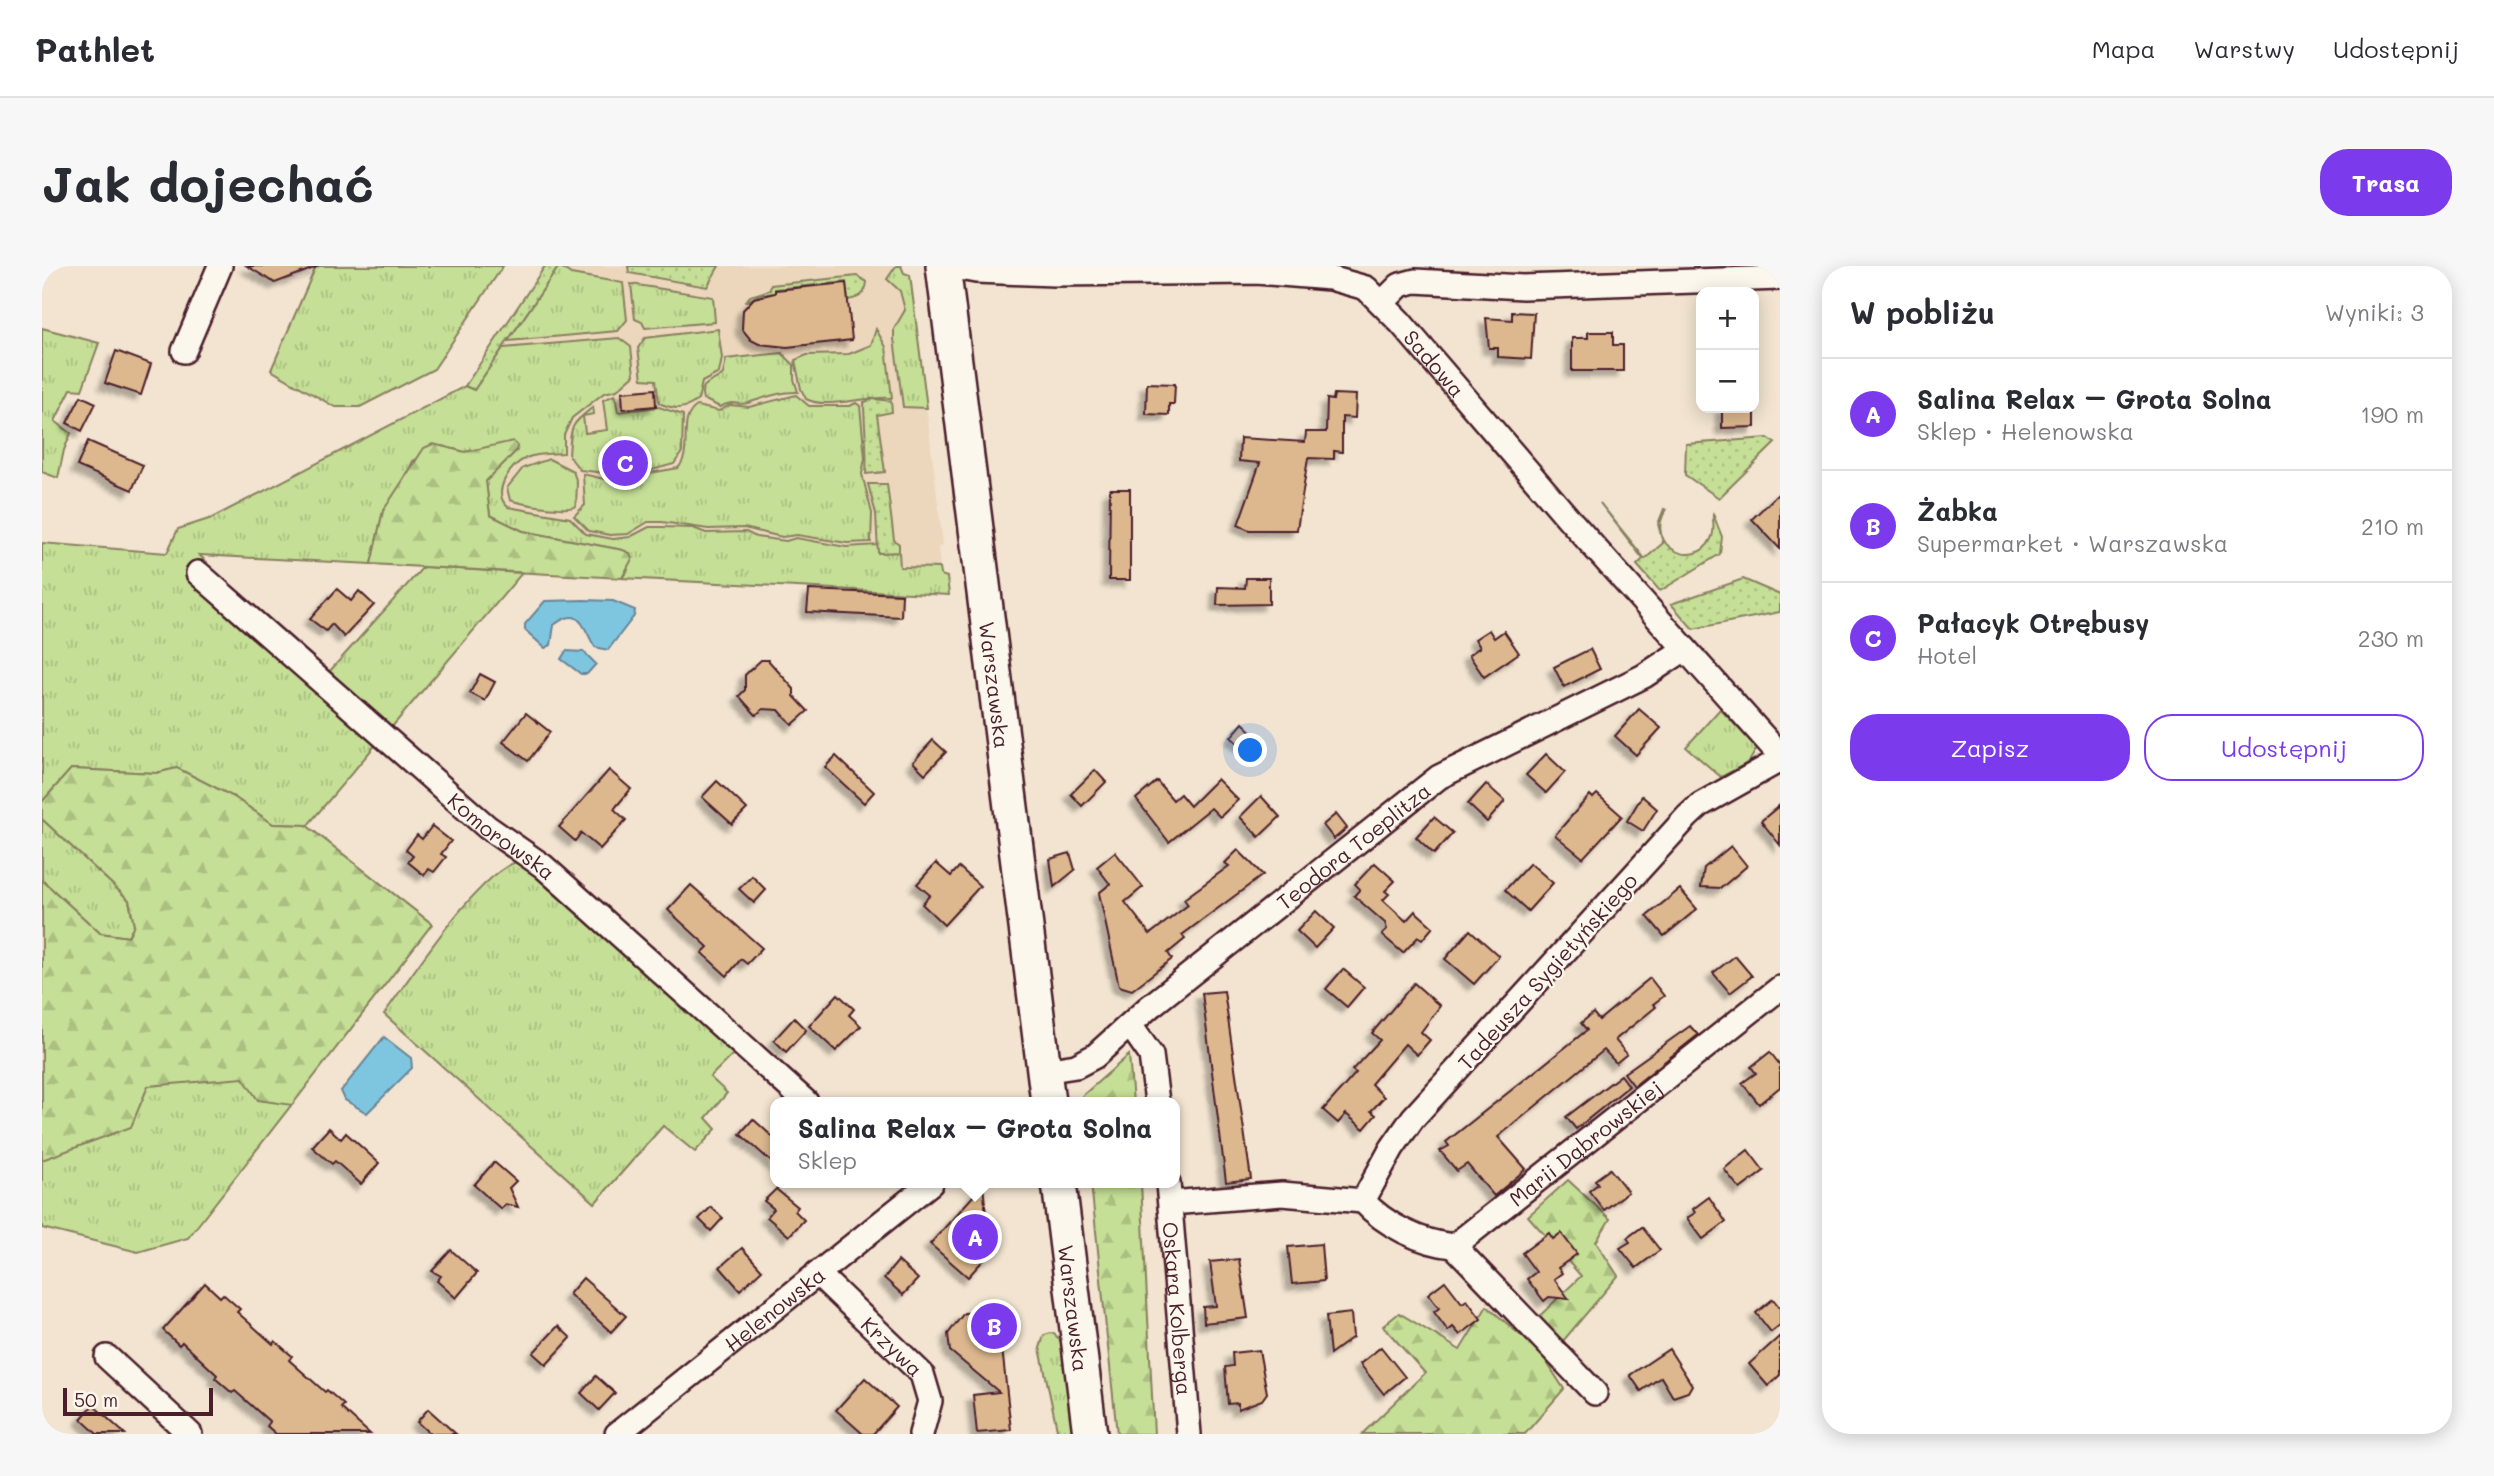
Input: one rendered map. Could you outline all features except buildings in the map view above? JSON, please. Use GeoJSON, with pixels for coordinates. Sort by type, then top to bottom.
{"type":"FeatureCollection","features":[{"type":"Feature","properties":{"kind":"main road","name":"Warszawska"},"geometry":{"type":"LineString","coordinates":[[945,266],[1046,1086]]}},
{"type":"Feature","properties":{"kind":"main road","name":"Warszawska"},"geometry":{"type":"LineString","coordinates":[[1060,1188],[1090,1434]]}},
{"type":"Feature","properties":{"kind":"street"},"geometry":{"type":"LineString","coordinates":[[184,351],[220,266]]}},
{"type":"Feature","properties":{"kind":"street","name":"Sadowa"},"geometry":{"type":"LineString","coordinates":[[945,266],[976,271],[1041,273],[1256,272],[1330,278],[1366,288],[1780,757]]}},
{"type":"Feature","properties":{"kind":"street"},"geometry":{"type":"LineString","coordinates":[[1382,303],[1400,285],[1415,281],[1523,287],[1780,278]]}},
{"type":"Feature","properties":{"kind":"street","name":"Komorowska"},"geometry":{"type":"LineString","coordinates":[[198,573],[487,827],[543,866],[800,1097]]}},
{"type":"Feature","properties":{"kind":"street","name":"Teodora Toeplitza"},"geometry":{"type":"LineString","coordinates":[[1046,1086],[1089,1059],[1429,783],[1634,682],[1685,649]]}},
{"type":"Feature","properties":{"kind":"street","name":"Tadeusza Sygietyńskiego"},"geometry":{"type":"LineString","coordinates":[[1370,1209],[1392,1148],[1413,1118],[1687,817],[1703,804],[1780,757]]}},
{"type":"Feature","properties":{"kind":"street","name":"Marii Dąbrowskiej"},"geometry":{"type":"LineString","coordinates":[[1454,1246],[1780,988]]}},
{"type":"Feature","properties":{"kind":"street"},"geometry":{"type":"LineString","coordinates":[[1130,1025],[1151,1055],[1156,1097]]}},
{"type":"Feature","properties":{"kind":"street","name":"Helenowska"},"geometry":{"type":"LineString","coordinates":[[617,1434],[817,1273],[904,1190]]}},
{"type":"Feature","properties":{"kind":"street"},"geometry":{"type":"LineString","coordinates":[[1170,1193],[1282,1194],[1370,1209],[1435,1244],[1454,1246],[1595,1393]]}},
{"type":"Feature","properties":{"kind":"street","name":"Oskara Kolberga"},"geometry":{"type":"LineString","coordinates":[[1170,1193],[1189,1434]]}},
{"type":"Feature","properties":{"kind":"street","name":"Krzywa"},"geometry":{"type":"LineString","coordinates":[[817,1273],[922,1374],[930,1401],[921,1434]]}},
{"type":"Feature","properties":{"kind":"street"},"geometry":{"type":"LineString","coordinates":[[107,1357],[190,1434]]}},
{"type":"Feature","properties":{"kind":"shaded area"},"geometry":{"type":"Polygon","coordinates":[[[545,266],[903,266],[904,273],[910,275],[943,544],[938,549],[941,575],[947,577],[949,595],[167,553],[178,529],[212,518],[465,386],[545,266]]]}},
{"type":"Feature","properties":{"kind":"green space"},"geometry":{"type":"Polygon","coordinates":[[[316,266],[503,266],[434,369],[360,407],[335,407],[271,370],[316,266]]]}},
{"type":"Feature","properties":{"kind":"green space"},"geometry":{"type":"Polygon","coordinates":[[[545,266],[559,266],[474,390],[465,386],[545,266]]]}},
{"type":"Feature","properties":{"kind":"green space"},"geometry":{"type":"Polygon","coordinates":[[[559,266],[571,274],[623,283],[627,320],[618,331],[508,341],[559,266]]]}},
{"type":"Feature","properties":{"kind":"green space"},"geometry":{"type":"Polygon","coordinates":[[[628,266],[719,266],[707,287],[629,273],[628,266]]]}},
{"type":"Feature","properties":{"kind":"green space"},"geometry":{"type":"Polygon","coordinates":[[[896,266],[901,266],[904,273],[910,275],[927,408],[903,407],[894,329],[905,310],[900,291],[887,279],[896,266]]]}},
{"type":"Feature","properties":{"kind":"green space"},"geometry":{"type":"Polygon","coordinates":[[[857,276],[867,282],[865,290],[859,297],[848,300],[846,282],[775,289],[775,293],[759,295],[745,302],[750,296],[770,290],[771,285],[857,276]]]}},
{"type":"Feature","properties":{"kind":"green space"},"geometry":{"type":"Polygon","coordinates":[[[631,284],[713,297],[715,322],[645,328],[642,322],[635,319],[631,284]]]}},
{"type":"Feature","properties":{"kind":"green space"},"geometry":{"type":"Polygon","coordinates":[[[42,328],[99,343],[82,390],[71,389],[55,421],[71,433],[58,478],[42,472],[42,328]]]}},
{"type":"Feature","properties":{"kind":"green space"},"geometry":{"type":"Polygon","coordinates":[[[718,329],[722,358],[719,373],[702,382],[698,400],[680,408],[659,403],[656,380],[642,379],[638,348],[645,338],[718,329]]]}},
{"type":"Feature","properties":{"kind":"green space"},"geometry":{"type":"Polygon","coordinates":[[[876,329],[886,347],[892,398],[836,403],[806,399],[795,360],[807,355],[849,354],[871,345],[876,329]]]}},
{"type":"Feature","properties":{"kind":"green space"},"geometry":{"type":"Polygon","coordinates":[[[619,338],[631,347],[634,375],[617,390],[604,393],[572,418],[564,435],[564,453],[531,456],[508,473],[501,495],[508,507],[570,518],[586,534],[613,539],[630,537],[649,527],[662,527],[693,528],[706,533],[746,532],[756,537],[786,541],[796,538],[846,547],[878,545],[878,553],[899,552],[900,567],[940,568],[941,575],[947,577],[949,595],[622,578],[628,570],[623,550],[523,531],[490,515],[486,481],[516,451],[486,448],[465,452],[442,446],[413,461],[401,486],[383,511],[371,564],[199,555],[207,562],[197,574],[378,742],[307,826],[432,924],[188,1238],[138,1252],[42,1228],[42,1131],[305,825],[273,824],[234,797],[177,768],[156,773],[71,769],[42,802],[42,543],[167,553],[178,529],[212,518],[465,386],[474,390],[503,348],[619,338]]]}},
{"type":"Feature","properties":{"kind":"green space"},"geometry":{"type":"Polygon","coordinates":[[[782,353],[794,365],[798,392],[779,394],[744,404],[729,403],[720,407],[703,399],[704,386],[723,374],[726,359],[782,353]]]}},
{"type":"Feature","properties":{"kind":"green space"},"geometry":{"type":"Polygon","coordinates":[[[615,395],[618,412],[659,407],[683,415],[682,452],[674,464],[652,470],[605,473],[580,470],[569,456],[573,427],[580,418],[593,407],[594,414],[583,416],[585,433],[607,430],[603,400],[615,395]]]}},
{"type":"Feature","properties":{"kind":"green space"},"geometry":{"type":"Polygon","coordinates":[[[796,395],[809,406],[850,406],[856,403],[860,406],[865,458],[862,474],[872,513],[871,542],[847,543],[797,535],[782,537],[744,528],[708,529],[662,522],[648,522],[628,534],[610,535],[589,531],[574,516],[585,505],[583,474],[604,479],[678,468],[685,453],[687,419],[697,406],[719,411],[730,405],[749,407],[796,395]]]}},
{"type":"Feature","properties":{"kind":"green space"},"geometry":{"type":"Polygon","coordinates":[[[874,399],[891,401],[892,412],[877,415],[885,472],[866,474],[864,402],[874,399]]]}},
{"type":"Feature","properties":{"kind":"green space"},"geometry":{"type":"Polygon","coordinates":[[[1768,438],[1775,443],[1719,498],[1685,475],[1686,444],[1768,438]]]}},
{"type":"Feature","properties":{"kind":"green space"},"geometry":{"type":"Polygon","coordinates":[[[513,441],[517,446],[516,451],[486,481],[490,515],[523,531],[630,553],[632,559],[622,578],[371,564],[383,511],[424,448],[433,444],[465,452],[513,441]]]}},
{"type":"Feature","properties":{"kind":"green space"},"geometry":{"type":"Polygon","coordinates":[[[549,459],[573,471],[577,483],[576,506],[554,508],[510,500],[507,488],[523,468],[549,459]]]}},
{"type":"Feature","properties":{"kind":"green space"},"geometry":{"type":"Polygon","coordinates":[[[868,484],[887,484],[894,540],[899,544],[899,552],[878,553],[876,514],[868,484]]]}},
{"type":"Feature","properties":{"kind":"green space"},"geometry":{"type":"Polygon","coordinates":[[[1600,503],[1645,559],[1663,543],[1658,524],[1664,509],[1666,510],[1661,523],[1661,534],[1674,550],[1684,554],[1704,549],[1713,532],[1713,514],[1722,537],[1720,554],[1660,591],[1637,565],[1643,559],[1600,503]]]}},
{"type":"Feature","properties":{"kind":"green space"},"geometry":{"type":"Polygon","coordinates":[[[423,567],[522,573],[391,728],[329,672],[423,567]]]}},
{"type":"Feature","properties":{"kind":"green space"},"geometry":{"type":"Polygon","coordinates":[[[1743,579],[1780,595],[1780,612],[1693,629],[1671,604],[1743,579]]]}},
{"type":"Feature","properties":{"kind":"green space"},"geometry":{"type":"Polygon","coordinates":[[[1720,709],[1757,748],[1749,762],[1721,777],[1686,747],[1720,709]]]}},
{"type":"Feature","properties":{"kind":"green space"},"geometry":{"type":"Polygon","coordinates":[[[177,768],[234,797],[273,824],[306,825],[432,924],[292,1105],[258,1100],[243,1078],[148,1086],[131,1127],[42,1160],[42,880],[100,933],[128,937],[134,925],[129,900],[42,819],[42,802],[71,769],[156,773],[177,768]]]}},
{"type":"Feature","properties":{"kind":"green space"},"geometry":{"type":"Polygon","coordinates":[[[42,819],[129,900],[134,925],[129,937],[100,933],[42,880],[42,819]]]}},
{"type":"Feature","properties":{"kind":"green space"},"geometry":{"type":"Polygon","coordinates":[[[520,861],[531,865],[733,1054],[710,1077],[727,1093],[706,1118],[716,1129],[695,1152],[663,1126],[595,1203],[384,1014],[466,903],[504,868],[520,861]]]}},
{"type":"Feature","properties":{"kind":"green space"},"geometry":{"type":"Polygon","coordinates":[[[1129,1055],[1133,1097],[1082,1096],[1129,1055]]]}},
{"type":"Feature","properties":{"kind":"green space"},"geometry":{"type":"Polygon","coordinates":[[[1568,1180],[1610,1219],[1596,1242],[1618,1276],[1546,1361],[1564,1389],[1525,1434],[1362,1434],[1425,1373],[1383,1326],[1399,1313],[1460,1350],[1487,1306],[1520,1335],[1581,1276],[1528,1216],[1568,1180]]]}},
{"type":"Feature","properties":{"kind":"green space"},"geometry":{"type":"Polygon","coordinates":[[[1092,1188],[1141,1188],[1154,1434],[1117,1434],[1092,1188]]]}},
{"type":"Feature","properties":{"kind":"green space"},"geometry":{"type":"Polygon","coordinates":[[[1051,1333],[1064,1348],[1068,1362],[1077,1434],[1058,1434],[1040,1348],[1044,1335],[1051,1333]]]}},
{"type":"Feature","properties":{"kind":"water"},"geometry":{"type":"Polygon","coordinates":[[[545,601],[613,601],[635,610],[634,616],[608,650],[595,647],[585,627],[576,618],[563,619],[554,625],[551,645],[545,648],[525,630],[525,624],[545,601]]]}},
{"type":"Feature","properties":{"kind":"water"},"geometry":{"type":"Polygon","coordinates":[[[566,651],[584,652],[596,664],[587,674],[581,674],[561,659],[566,651]]]}},
{"type":"Feature","properties":{"kind":"water"},"geometry":{"type":"Polygon","coordinates":[[[384,1037],[411,1058],[412,1068],[367,1113],[345,1100],[341,1091],[384,1037]]]}},
{"type":"Feature","properties":{"kind":"place","name":"Pałacyk Otrębusy"},"geometry":{"type":"Point","coordinates":[625,463]}},
{"type":"Feature","properties":{"kind":"place","name":"Salina Relax – Grota Solna"},"geometry":{"type":"Point","coordinates":[975,1237]}},
{"type":"Feature","properties":{"kind":"place","name":"Żabka"},"geometry":{"type":"Point","coordinates":[994,1326]}}]}
